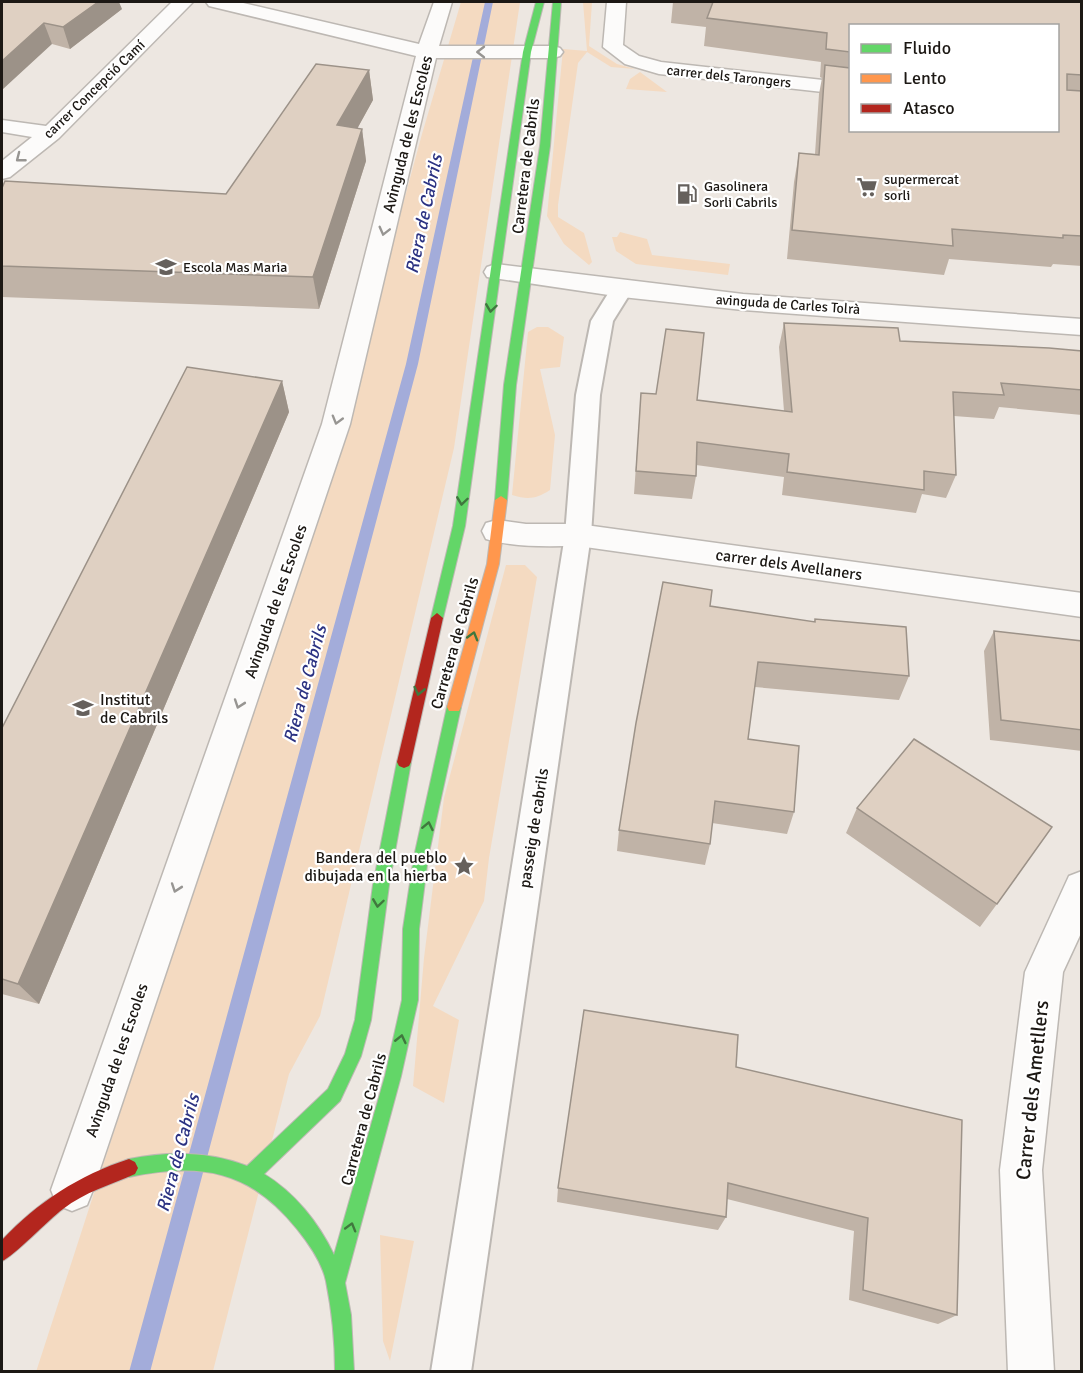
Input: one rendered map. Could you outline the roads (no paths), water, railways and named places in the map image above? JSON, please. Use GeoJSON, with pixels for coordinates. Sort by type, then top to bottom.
{"type":"FeatureCollection","features":[{"type":"Feature","properties":{"kind":"street","name":"carrer Concepció Camí"},"geometry":{"type":"LineString","coordinates":[[2,172],[51,133],[183,2]]}},
{"type":"Feature","properties":{"kind":"street"},"geometry":{"type":"LineString","coordinates":[[216,2],[437,52],[553,52]]}},
{"type":"Feature","properties":{"kind":"street","name":"Avinguda de les Escoles"},"geometry":{"type":"LineString","coordinates":[[72,1190],[336,423],[437,52],[443,2]]}},
{"type":"Feature","properties":{"kind":"street","name":"Carretera de Cabrils"},"geometry":{"type":"LineString","coordinates":[[250,1175],[334,1095],[353,1056],[363,1020],[381,885],[407,746],[459,526],[496,272],[521,52],[540,2]]}},
{"type":"Feature","properties":{"kind":"street","name":"Carretera de Cabrils"},"geometry":{"type":"LineString","coordinates":[[335,1284],[393,1076],[410,1000],[411,929],[421,857],[448,724],[493,564],[510,385],[545,146],[557,2]]}},
{"type":"Feature","properties":{"kind":"street","name":"carrer dels Tarongers"},"geometry":{"type":"LineString","coordinates":[[616,2],[613,47],[632,60],[659,68],[849,89]]}},
{"type":"Feature","properties":{"kind":"street"},"geometry":{"type":"LineString","coordinates":[[2,126],[51,133]]}},
{"type":"Feature","properties":{"kind":"street","name":"avinguda de Carles Tolrà"},"geometry":{"type":"LineString","coordinates":[[496,272],[743,302],[1082,327]]}},
{"type":"Feature","properties":{"kind":"street","name":"carrer dels Avellaners"},"geometry":{"type":"LineString","coordinates":[[497,531],[526,535],[578,535],[1082,605]]}},
{"type":"Feature","properties":{"kind":"street","name":"Carrer dels Ametllers"},"geometry":{"type":"LineString","coordinates":[[1031,1371],[1021,1170],[1044,972],[1082,888]]}},
{"type":"Feature","properties":{"kind":"street"},"geometry":{"type":"LineString","coordinates":[[2,1252],[20,1230],[72,1190],[132,1165],[192,1160],[250,1175],[292,1207],[324,1253],[343,1311],[345,1371]]}},
{"type":"Feature","properties":{"kind":"lane","name":"passeig de cabrils"},"geometry":{"type":"LineString","coordinates":[[451,1371],[578,535],[588,395],[602,321],[622,289]]}},
{"type":"Feature","properties":{"kind":"waterway","name":"Riera de Cabrils"},"geometry":{"type":"LineString","coordinates":[[139,1372],[412,364],[489,2]]}},
{"type":"Feature","properties":{"kind":"place","name":"supermercat sorli"},"geometry":{"type":"Point","coordinates":[867,187]}},
{"type":"Feature","properties":{"kind":"place","name":"Gasolinera Sorli Cabrils"},"geometry":{"type":"Point","coordinates":[687,194]}},
{"type":"Feature","properties":{"kind":"place","name":"Escola Mas Maria"},"geometry":{"type":"Point","coordinates":[166,267]}},
{"type":"Feature","properties":{"kind":"place","name":"Institut de Cabrils"},"geometry":{"type":"Point","coordinates":[83,708]}},
{"type":"Feature","properties":{"kind":"place","name":"Bandera del pueblo dibujada en la hierba"},"geometry":{"type":"Point","coordinates":[464,866]}}]}
